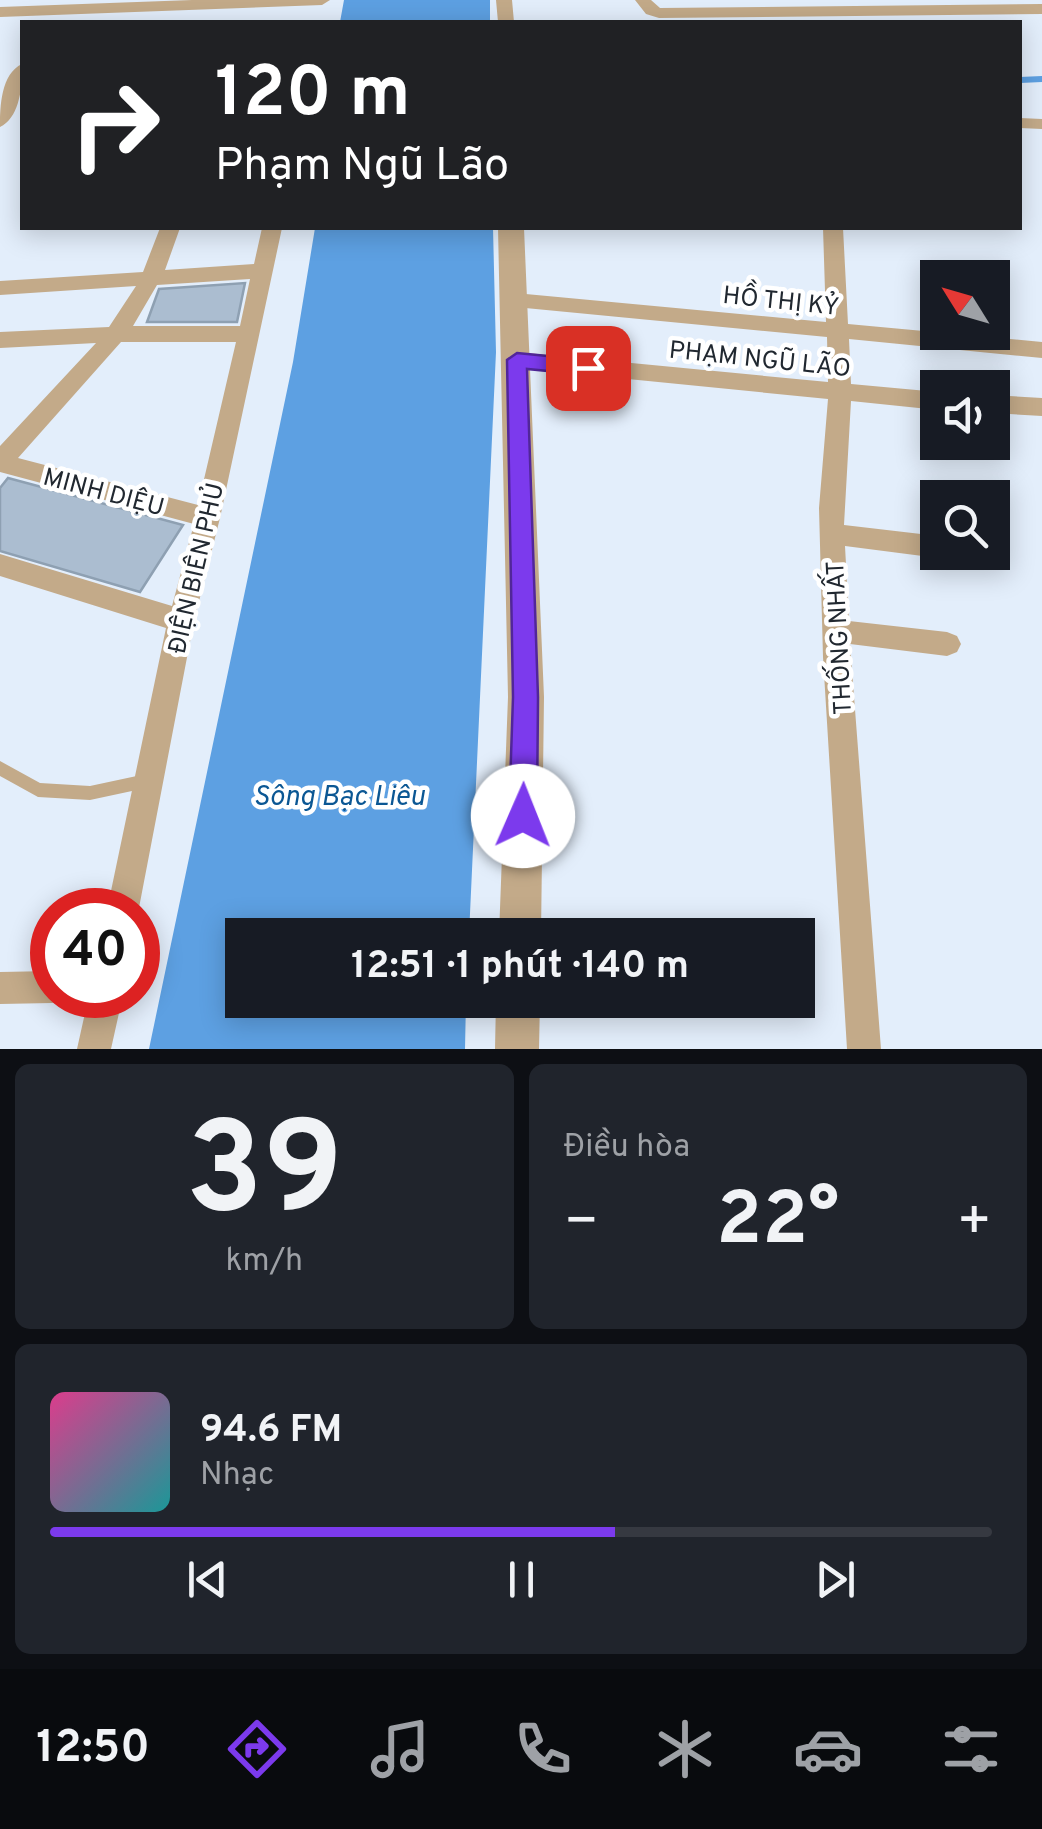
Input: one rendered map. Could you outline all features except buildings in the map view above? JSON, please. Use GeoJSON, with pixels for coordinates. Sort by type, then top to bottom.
{"type":"FeatureCollection","features":[{"type":"Feature","properties":{"kind":"street"},"geometry":{"type":"LineString","coordinates":[[0,12],[322,0]]}},
{"type":"Feature","properties":{"kind":"street"},"geometry":{"type":"LineString","coordinates":[[643,0],[652,11],[660,13],[1042,9]]}},
{"type":"Feature","properties":{"kind":"street"},"geometry":{"type":"LineString","coordinates":[[0,122],[20,74]]}},
{"type":"Feature","properties":{"kind":"street"},"geometry":{"type":"LineString","coordinates":[[0,463],[118,334],[150,278],[169,230]]}},
{"type":"Feature","properties":{"kind":"street","name":"ĐIỆN BIÊN PHỦ"},"geometry":{"type":"LineString","coordinates":[[127,888],[180,620],[208,518],[272,230]]}},
{"type":"Feature","properties":{"kind":"street"},"geometry":{"type":"LineString","coordinates":[[511,230],[526,697],[520,918]]}},
{"type":"Feature","properties":{"kind":"street","name":"THỐNG NHẤT"},"geometry":{"type":"LineString","coordinates":[[833,230],[840,394],[832,534],[864,1049]]}},
{"type":"Feature","properties":{"kind":"street"},"geometry":{"type":"LineString","coordinates":[[0,288],[262,271]]}},
{"type":"Feature","properties":{"kind":"street","name":"HỒ THỊ KỶ"},"geometry":{"type":"LineString","coordinates":[[515,300],[1042,350]]}},
{"type":"Feature","properties":{"kind":"street"},"geometry":{"type":"LineString","coordinates":[[0,340],[118,334],[248,334]]}},
{"type":"Feature","properties":{"kind":"street","name":"PHẠM NGŨ LÃO"},"geometry":{"type":"LineString","coordinates":[[517,360],[920,399]]}},
{"type":"Feature","properties":{"kind":"street"},"geometry":{"type":"LineString","coordinates":[[1010,405],[1042,407]]}},
{"type":"Feature","properties":{"kind":"street","name":"MINH DIỆU"},"geometry":{"type":"LineString","coordinates":[[0,463],[208,518]]}},
{"type":"Feature","properties":{"kind":"street"},"geometry":{"type":"LineString","coordinates":[[832,534],[920,545]]}},
{"type":"Feature","properties":{"kind":"street"},"geometry":{"type":"LineString","coordinates":[[0,565],[180,620]]}},
{"type":"Feature","properties":{"kind":"street"},"geometry":{"type":"LineString","coordinates":[[836,631],[947,644]]}},
{"type":"Feature","properties":{"kind":"street"},"geometry":{"type":"LineString","coordinates":[[0,988],[30,987]]}},
{"type":"Feature","properties":{"kind":"street"},"geometry":{"type":"LineString","coordinates":[[94,1049],[101,1018]]}},
{"type":"Feature","properties":{"kind":"street"},"geometry":{"type":"LineString","coordinates":[[517,1049],[518,1018]]}},
{"type":"Feature","properties":{"kind":"lane"},"geometry":{"type":"LineString","coordinates":[[0,768],[38,790],[90,793],[149,780]]}},
{"type":"Feature","properties":{"kind":"water"},"geometry":{"type":"Polygon","coordinates":[[[344,0],[490,0],[490,20],[340,20],[344,0]]]}},
{"type":"Feature","properties":{"kind":"water","name":"Sông Bạc Liêu"},"geometry":{"type":"Polygon","coordinates":[[[315,230],[493,230],[496,352],[470,918],[225,918],[225,1018],[466,1018],[465,1049],[149,1049],[155,1018],[160,1018],[160,997],[293,362],[315,230]]]}},
{"type":"Feature","properties":{"kind":"waterway"},"geometry":{"type":"LineString","coordinates":[[1022,80],[1042,79]]}},
{"type":"Feature","properties":{"kind":"route"},"geometry":{"type":"LineString","coordinates":[[523,816],[526,697],[517,360],[588,368]]}}]}
